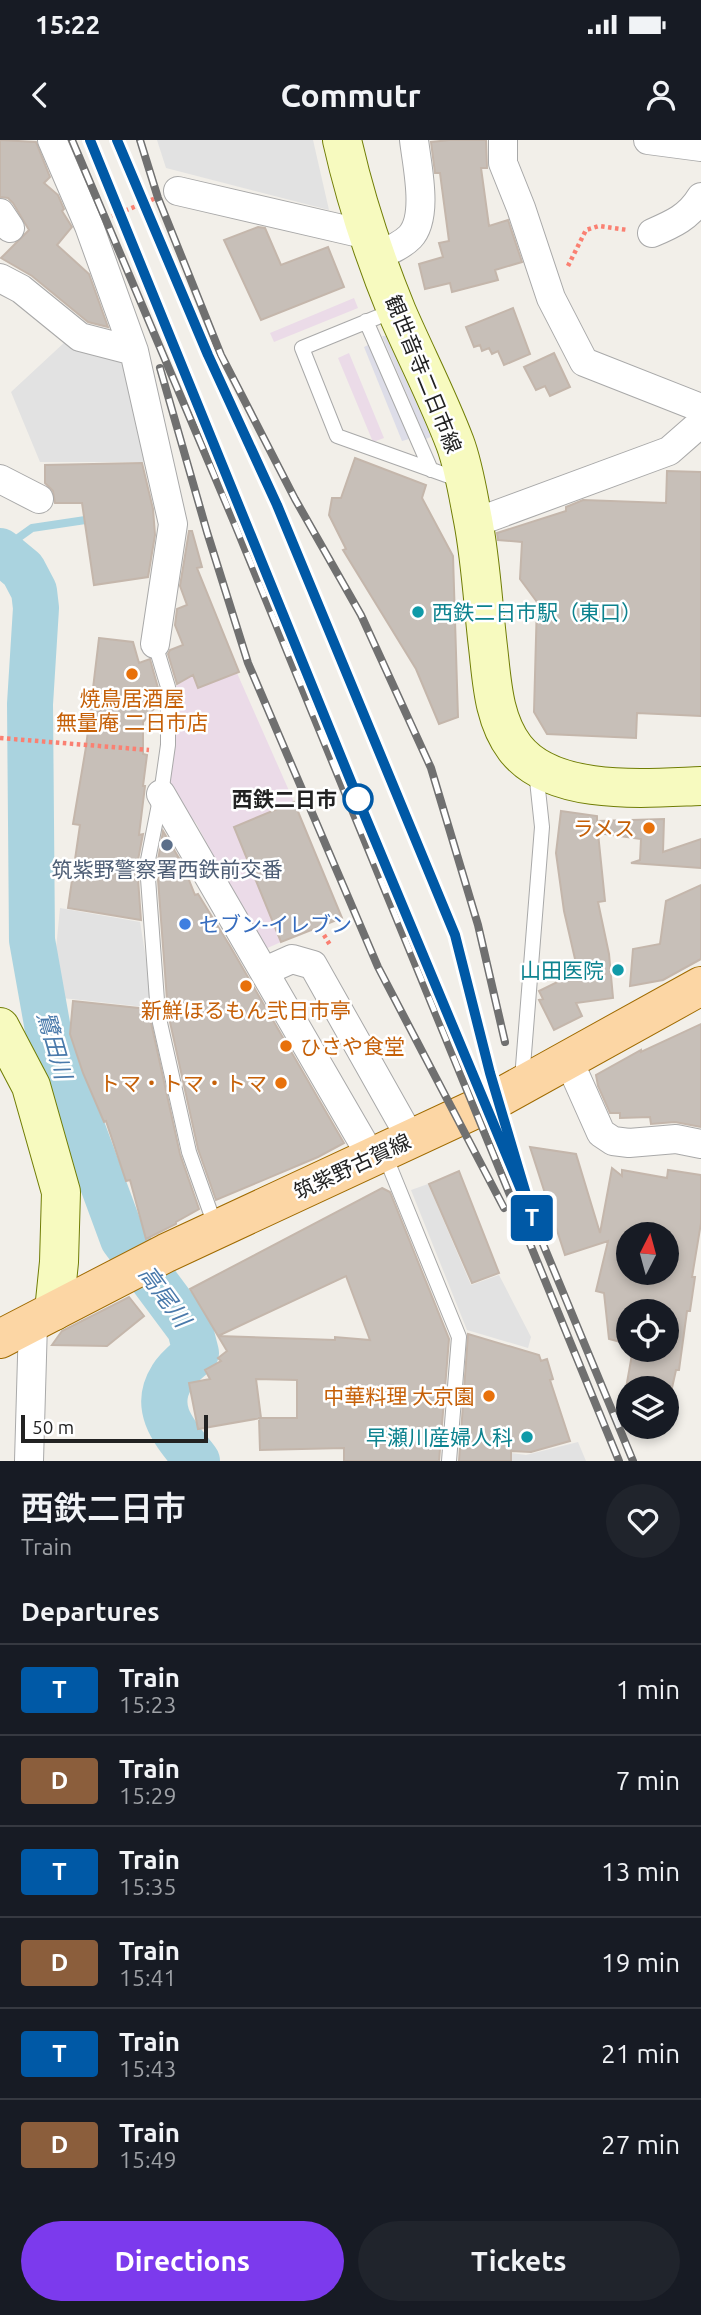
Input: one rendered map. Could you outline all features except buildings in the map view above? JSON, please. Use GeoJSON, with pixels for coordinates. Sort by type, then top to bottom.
{"type":"FeatureCollection","features":[{"type":"Feature","properties":{"kind":"main road","name":"観世音寺二日市線"},"geometry":{"type":"LineString","coordinates":[[342,140],[373,246],[381,315],[456,445],[448,476],[474,523],[496,708],[516,750],[535,765],[559,777],[584,784],[645,788],[701,786]]}},
{"type":"Feature","properties":{"kind":"main road","name":"筑紫野古賀線"},"geometry":{"type":"LineString","coordinates":[[41,1306],[100,1287],[166,1253],[499,1098],[701,986]]}},
{"type":"Feature","properties":{"kind":"main road"},"geometry":{"type":"LineString","coordinates":[[0,1027],[31,1086],[61,1192],[41,1306]]}},
{"type":"Feature","properties":{"kind":"street"},"geometry":{"type":"LineString","coordinates":[[52,140],[89,226],[134,351],[173,524],[155,644]]}},
{"type":"Feature","properties":{"kind":"street"},"geometry":{"type":"LineString","coordinates":[[178,191],[373,246],[403,243],[412,235],[420,219],[415,140]]}},
{"type":"Feature","properties":{"kind":"street"},"geometry":{"type":"LineString","coordinates":[[503,140],[503,163],[522,208],[551,298],[584,362],[701,408]]}},
{"type":"Feature","properties":{"kind":"street"},"geometry":{"type":"LineString","coordinates":[[648,140],[701,147]]}},
{"type":"Feature","properties":{"kind":"street"},"geometry":{"type":"LineString","coordinates":[[652,233],[680,221],[701,197]]}},
{"type":"Feature","properties":{"kind":"street"},"geometry":{"type":"LineString","coordinates":[[0,278],[21,289],[80,337],[134,351]]}},
{"type":"Feature","properties":{"kind":"street"},"geometry":{"type":"LineString","coordinates":[[474,523],[669,451],[701,423]]}},
{"type":"Feature","properties":{"kind":"street"},"geometry":{"type":"LineString","coordinates":[[0,480],[39,499]]}},
{"type":"Feature","properties":{"kind":"street"},"geometry":{"type":"LineString","coordinates":[[161,794],[265,971],[389,1150]]}},
{"type":"Feature","properties":{"kind":"street"},"geometry":{"type":"LineString","coordinates":[[265,971],[292,959],[313,965],[389,1150]]}},
{"type":"Feature","properties":{"kind":"street"},"geometry":{"type":"LineString","coordinates":[[568,1059],[601,1133],[613,1141],[629,1143],[676,1139],[701,1144]]}},
{"type":"Feature","properties":{"kind":"street"},"geometry":{"type":"LineString","coordinates":[[29,1461],[41,1306]]}},
{"type":"Feature","properties":{"kind":"lane"},"geometry":{"type":"LineString","coordinates":[[381,315],[302,348],[337,436],[448,476]]}},
{"type":"Feature","properties":{"kind":"lane"},"geometry":{"type":"LineString","coordinates":[[155,644],[168,687],[166,752],[147,865],[158,1014],[189,1152],[216,1230]]}},
{"type":"Feature","properties":{"kind":"lane"},"geometry":{"type":"LineString","coordinates":[[522,1084],[542,827],[535,765]]}},
{"type":"Feature","properties":{"kind":"lane"},"geometry":{"type":"LineString","coordinates":[[389,1150],[459,1337],[449,1461]]}},
{"type":"Feature","properties":{"kind":"path"},"geometry":{"type":"LineString","coordinates":[[89,226],[178,191]]}},
{"type":"Feature","properties":{"kind":"path"},"geometry":{"type":"LineString","coordinates":[[551,298],[586,230],[599,226],[652,233]]}},
{"type":"Feature","properties":{"kind":"path"},"geometry":{"type":"LineString","coordinates":[[0,738],[166,752]]}},
{"type":"Feature","properties":{"kind":"shaded area"},"geometry":{"type":"Polygon","coordinates":[[[157,140],[313,140],[329,210],[166,168],[157,140]]]}},
{"type":"Feature","properties":{"kind":"shaded area"},"geometry":{"type":"Polygon","coordinates":[[[354,298],[358,308],[274,342],[270,333],[354,298]]]}},
{"type":"Feature","properties":{"kind":"shaded area"},"geometry":{"type":"Polygon","coordinates":[[[382,336],[389,336],[437,434],[426,439],[382,336]]]}},
{"type":"Feature","properties":{"kind":"shaded area"},"geometry":{"type":"Polygon","coordinates":[[[67,340],[123,357],[151,462],[40,462],[11,392],[67,340]]]}},
{"type":"Feature","properties":{"kind":"shaded area"},"geometry":{"type":"Polygon","coordinates":[[[370,344],[409,439],[402,441],[364,347],[370,344]]]}},
{"type":"Feature","properties":{"kind":"shaded area"},"geometry":{"type":"Polygon","coordinates":[[[349,353],[384,438],[373,442],[338,358],[349,353]]]}},
{"type":"Feature","properties":{"kind":"shaded area"},"geometry":{"type":"Polygon","coordinates":[[[237,673],[294,802],[234,827],[281,942],[263,950],[196,823],[174,803],[170,784],[176,686],[193,675],[198,688],[237,673]]]}},
{"type":"Feature","properties":{"kind":"shaded area"},"geometry":{"type":"Polygon","coordinates":[[[60,908],[140,922],[154,1008],[62,998],[55,959],[60,908]]]}},
{"type":"Feature","properties":{"kind":"shaded area"},"geometry":{"type":"Polygon","coordinates":[[[428,1184],[471,1285],[499,1275],[531,1337],[528,1348],[467,1330],[411,1190],[428,1184]]]}},
{"type":"Feature","properties":{"kind":"shaded area"},"geometry":{"type":"Polygon","coordinates":[[[578,1442],[586,1461],[511,1461],[511,1453],[526,1455],[578,1442]]]}},
{"type":"Feature","properties":{"kind":"waterway"},"geometry":{"type":"LineString","coordinates":[[0,551],[32,528],[92,519]]}},
{"type":"Feature","properties":{"kind":"waterway","name":"鷺田川"},"geometry":{"type":"LineString","coordinates":[[0,551],[23,570],[34,591],[36,608],[30,704],[32,940],[50,1041],[123,1239],[190,1329],[196,1353],[174,1374],[164,1400],[169,1422],[197,1461]]}},
{"type":"Feature","properties":{"kind":"railway"},"geometry":{"type":"LineString","coordinates":[[72,140],[234,522],[619,1461]]}},
{"type":"Feature","properties":{"kind":"railway"},"geometry":{"type":"LineString","coordinates":[[90,140],[365,815],[633,1461]]}},
{"type":"Feature","properties":{"kind":"railway"},"geometry":{"type":"LineString","coordinates":[[117,140],[208,355],[277,505],[455,935],[490,1073],[514,1150]]}},
{"type":"Feature","properties":{"kind":"railway"},"geometry":{"type":"LineString","coordinates":[[140,140],[158,198],[221,355],[295,499],[361,615],[431,768],[478,925],[505,1042]]}},
{"type":"Feature","properties":{"kind":"railway"},"geometry":{"type":"LineString","coordinates":[[160,368],[248,663],[378,967],[504,1208]]}},
{"type":"Feature","properties":{"kind":"train","name":"T"},"geometry":{"type":"LineString","coordinates":[[90,140],[365,816],[534,1221],[490,1073],[455,935],[277,505],[208,355],[117,140]]}},
{"type":"Feature","properties":{"kind":"place","name":"西鉄二日市駅（東口）"},"geometry":{"type":"Point","coordinates":[418,612]}},
{"type":"Feature","properties":{"kind":"place","name":"焼鳥居酒屋 無量庵 二日市店"},"geometry":{"type":"Point","coordinates":[132,674]}},
{"type":"Feature","properties":{"kind":"place","name":"西鉄二日市"},"geometry":{"type":"Point","coordinates":[358,799]}},
{"type":"Feature","properties":{"kind":"place","name":"ラメス"},"geometry":{"type":"Point","coordinates":[649,828]}},
{"type":"Feature","properties":{"kind":"place","name":"筑紫野警察署西鉄前交番"},"geometry":{"type":"Point","coordinates":[167,845]}},
{"type":"Feature","properties":{"kind":"place","name":"セブン-イレブン"},"geometry":{"type":"Point","coordinates":[185,924]}},
{"type":"Feature","properties":{"kind":"place","name":"山田医院"},"geometry":{"type":"Point","coordinates":[618,970]}},
{"type":"Feature","properties":{"kind":"place","name":"新鮮ほるもん弐日市亭"},"geometry":{"type":"Point","coordinates":[246,986]}},
{"type":"Feature","properties":{"kind":"place","name":"ひさや食堂"},"geometry":{"type":"Point","coordinates":[286,1046]}},
{"type":"Feature","properties":{"kind":"place","name":"トマ・トマ・トマ"},"geometry":{"type":"Point","coordinates":[281,1083]}},
{"type":"Feature","properties":{"kind":"place","name":"中華料理 大京園"},"geometry":{"type":"Point","coordinates":[489,1396]}},
{"type":"Feature","properties":{"kind":"place","name":"早瀬川産婦人科"},"geometry":{"type":"Point","coordinates":[527,1437]}},
{"type":"Feature","properties":{"kind":"water label","name":"高尾川"},"geometry":{"type":"Point","coordinates":[165,1296]}}]}
